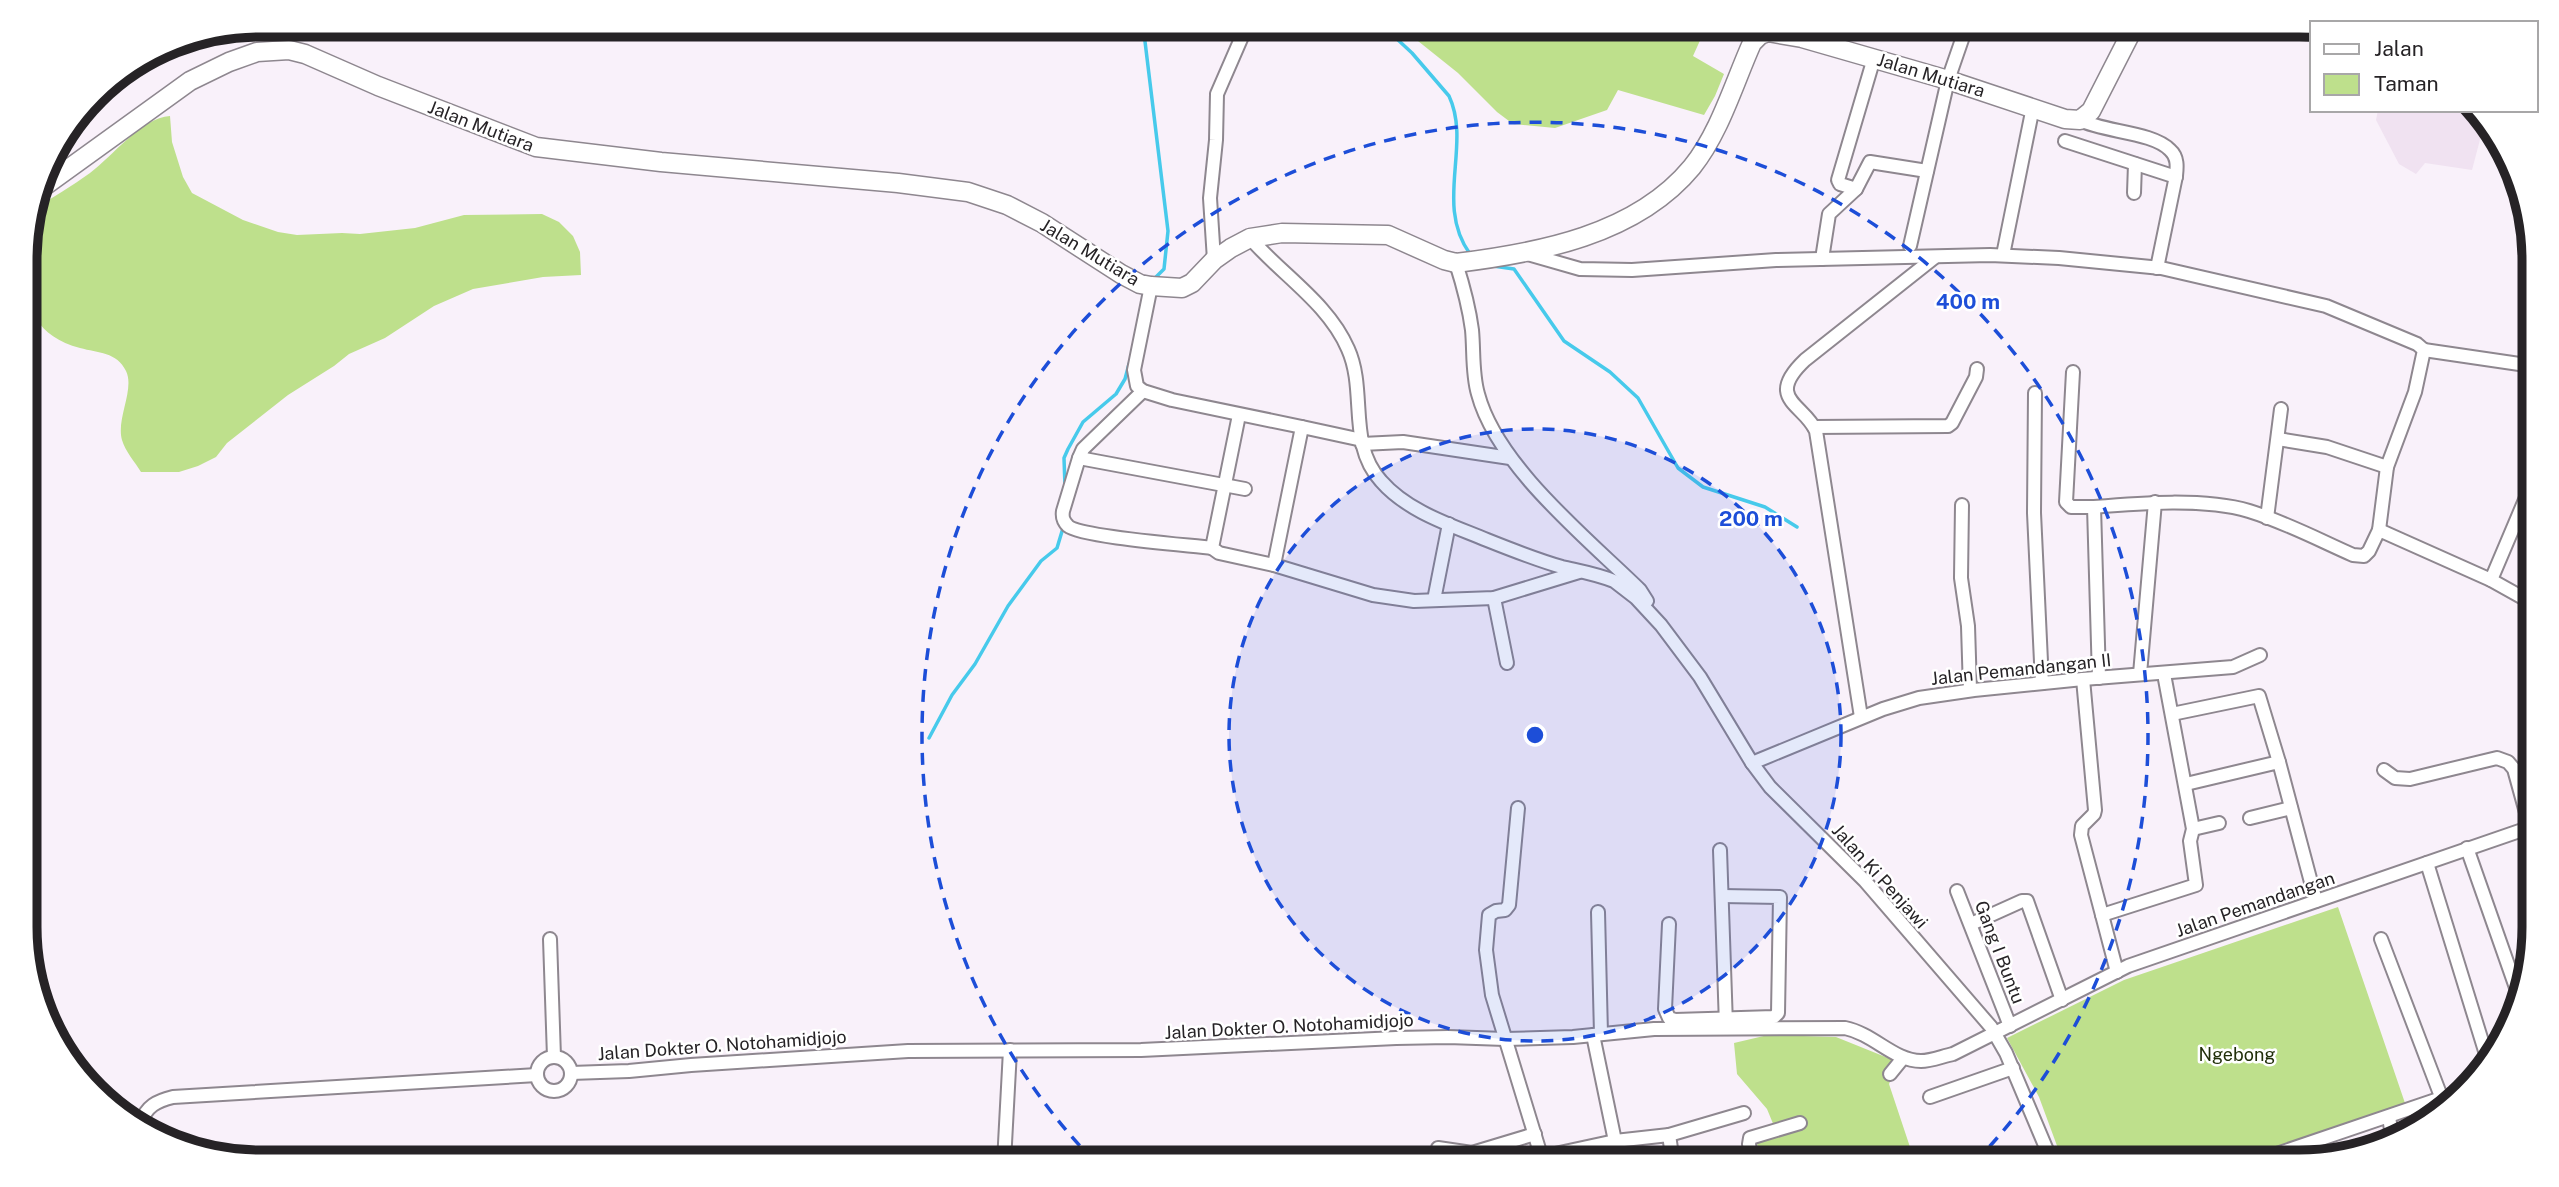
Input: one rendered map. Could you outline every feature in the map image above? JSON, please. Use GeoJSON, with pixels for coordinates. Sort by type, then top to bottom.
{"type":"FeatureCollection","features":[{"type":"Feature","properties":{"kind":"street"},"geometry":{"type":"LineString","coordinates":[[1214,260],[1210,198],[1217,94],[1241,37]]}},
{"type":"Feature","properties":{"kind":"street","name":"Jalan Mutiara"},"geometry":{"type":"LineString","coordinates":[[52,181],[190,81],[257,52],[289,50],[305,54],[378,86],[536,147],[968,192],[1007,205],[1042,223],[1121,274],[1150,286],[1182,288],[1192,283],[1231,247],[1250,238],[1283,233],[1388,235],[1456,263],[1521,253],[1596,234],[1644,207],[1691,168],[1708,142],[1752,43],[1758,37]]}},
{"type":"Feature","properties":{"kind":"street","name":"Jalan Mutiara"},"geometry":{"type":"LineString","coordinates":[[1796,37],[2085,122]]}},
{"type":"Feature","properties":{"kind":"street"},"geometry":{"type":"LineString","coordinates":[[1910,246],[1948,80],[1963,37]]}},
{"type":"Feature","properties":{"kind":"street"},"geometry":{"type":"LineString","coordinates":[[2089,149],[2085,122],[2128,37]]}},
{"type":"Feature","properties":{"kind":"street"},"geometry":{"type":"LineString","coordinates":[[1856,189],[1841,184],[1838,180],[1874,58]]}},
{"type":"Feature","properties":{"kind":"street"},"geometry":{"type":"LineString","coordinates":[[2003,255],[2033,107]]}},
{"type":"Feature","properties":{"kind":"street"},"geometry":{"type":"LineString","coordinates":[[2085,122],[2159,142],[2172,151],[2177,163],[2176,177],[2157,268]]}},
{"type":"Feature","properties":{"kind":"street"},"geometry":{"type":"LineString","coordinates":[[2065,141],[2176,177]]}},
{"type":"Feature","properties":{"kind":"street"},"geometry":{"type":"LineString","coordinates":[[1822,259],[1828,215],[1856,189],[1871,161],[1927,171]]}},
{"type":"Feature","properties":{"kind":"street"},"geometry":{"type":"LineString","coordinates":[[2134,193],[2135,164]]}},
{"type":"Feature","properties":{"kind":"street"},"geometry":{"type":"LineString","coordinates":[[1250,238],[1322,309],[1342,337],[1355,369],[1362,442],[1374,472],[1392,492],[1432,517],[1531,557],[1614,581],[1652,614]]}},
{"type":"Feature","properties":{"kind":"street"},"geometry":{"type":"LineString","coordinates":[[1521,253],[1580,269],[1632,270],[1822,259],[2003,255],[2157,268],[2326,306],[2417,344],[2424,350],[2522,364]]}},
{"type":"Feature","properties":{"kind":"street"},"geometry":{"type":"LineString","coordinates":[[1861,717],[1814,426],[1795,408],[1789,398],[1788,387],[1798,367],[1935,256]]}},
{"type":"Feature","properties":{"kind":"street"},"geometry":{"type":"LineString","coordinates":[[1456,263],[1469,309],[1475,384],[1479,398],[1510,458],[1546,499],[1640,590],[1652,614]]}},
{"type":"Feature","properties":{"kind":"street"},"geometry":{"type":"LineString","coordinates":[[1150,286],[1134,370],[1137,386],[1143,391],[1172,400],[1362,442],[1403,442],[1510,458]]}},
{"type":"Feature","properties":{"kind":"street"},"geometry":{"type":"LineString","coordinates":[[2073,372],[2066,504],[2071,507],[2094,507],[2155,502],[2224,506],[2248,511],[2364,556],[2379,530],[2387,467],[2415,392],[2424,350]]}},
{"type":"Feature","properties":{"kind":"street"},"geometry":{"type":"LineString","coordinates":[[1814,426],[1949,425],[1976,377],[1977,369]]}},
{"type":"Feature","properties":{"kind":"street"},"geometry":{"type":"LineString","coordinates":[[1143,391],[1083,449],[1062,516],[1069,528],[1094,534],[1212,548],[1219,554],[1274,565],[1373,595],[1414,601],[1494,598],[1583,571]]}},
{"type":"Feature","properties":{"kind":"street"},"geometry":{"type":"LineString","coordinates":[[2035,393],[2034,513],[2042,683]]}},
{"type":"Feature","properties":{"kind":"street"},"geometry":{"type":"LineString","coordinates":[[2267,518],[2281,409]]}},
{"type":"Feature","properties":{"kind":"street"},"geometry":{"type":"LineString","coordinates":[[1212,548],[1239,415]]}},
{"type":"Feature","properties":{"kind":"street"},"geometry":{"type":"LineString","coordinates":[[1274,565],[1302,427]]}},
{"type":"Feature","properties":{"kind":"street"},"geometry":{"type":"LineString","coordinates":[[2278,439],[2327,447],[2387,467]]}},
{"type":"Feature","properties":{"kind":"street"},"geometry":{"type":"LineString","coordinates":[[1079,458],[1245,489]]}},
{"type":"Feature","properties":{"kind":"street"},"geometry":{"type":"LineString","coordinates":[[2140,674],[2155,502]]}},
{"type":"Feature","properties":{"kind":"street"},"geometry":{"type":"LineString","coordinates":[[1962,505],[1961,578],[1968,626],[1970,690]]}},
{"type":"Feature","properties":{"kind":"street"},"geometry":{"type":"LineString","coordinates":[[2094,507],[2099,678]]}},
{"type":"Feature","properties":{"kind":"street"},"geometry":{"type":"LineString","coordinates":[[2491,580],[2522,507]]}},
{"type":"Feature","properties":{"kind":"street"},"geometry":{"type":"LineString","coordinates":[[1434,600],[1449,524]]}},
{"type":"Feature","properties":{"kind":"street"},"geometry":{"type":"LineString","coordinates":[[2379,530],[2491,580],[2522,597]]}},
{"type":"Feature","properties":{"kind":"street"},"geometry":{"type":"LineString","coordinates":[[1494,598],[1507,663]]}},
{"type":"Feature","properties":{"kind":"street","name":"Jalan Ki Penjawi"},"geometry":{"type":"LineString","coordinates":[[1652,614],[1700,677],[1752,763],[1770,787],[1865,881],[1995,1034],[2047,1150]]}},
{"type":"Feature","properties":{"kind":"street","name":"Jalan Pemandangan II"},"geometry":{"type":"LineString","coordinates":[[1752,763],[1861,717],[1919,698],[1970,690],[2236,667],[2260,655]]}},
{"type":"Feature","properties":{"kind":"street"},"geometry":{"type":"LineString","coordinates":[[2102,915],[2195,886],[2197,883],[2190,841],[2193,829],[2186,784],[2164,674]]}},
{"type":"Feature","properties":{"kind":"street"},"geometry":{"type":"LineString","coordinates":[[2083,679],[2095,810],[2082,826],[2081,835],[2118,972]]}},
{"type":"Feature","properties":{"kind":"street"},"geometry":{"type":"LineString","coordinates":[[2172,714],[2259,696],[2316,901]]}},
{"type":"Feature","properties":{"kind":"street"},"geometry":{"type":"LineString","coordinates":[[2384,770],[2395,778],[2410,779],[2497,758],[2508,762],[2514,769],[2522,794]]}},
{"type":"Feature","properties":{"kind":"street"},"geometry":{"type":"LineString","coordinates":[[2186,784],[2279,762]]}},
{"type":"Feature","properties":{"kind":"street"},"geometry":{"type":"LineString","coordinates":[[1518,808],[1509,905],[1505,910],[1491,913],[1486,950],[1492,995],[1539,1150]]}},
{"type":"Feature","properties":{"kind":"street"},"geometry":{"type":"LineString","coordinates":[[2250,818],[2291,808]]}},
{"type":"Feature","properties":{"kind":"street"},"geometry":{"type":"LineString","coordinates":[[2193,829],[2219,823]]}},
{"type":"Feature","properties":{"kind":"street","name":"Jalan Pemandangan"},"geometry":{"type":"LineString","coordinates":[[1995,1034],[2118,972],[2522,829]]}},
{"type":"Feature","properties":{"kind":"street"},"geometry":{"type":"LineString","coordinates":[[2468,848],[2515,985]]}},
{"type":"Feature","properties":{"kind":"street"},"geometry":{"type":"LineString","coordinates":[[1720,850],[1726,1023]]}},
{"type":"Feature","properties":{"kind":"street"},"geometry":{"type":"LineString","coordinates":[[2427,863],[2485,1049]]}},
{"type":"Feature","properties":{"kind":"street","name":"Gang I Buntu"},"geometry":{"type":"LineString","coordinates":[[1957,891],[2010,1026]]}},
{"type":"Feature","properties":{"kind":"street"},"geometry":{"type":"LineString","coordinates":[[1669,924],[1665,1009],[1667,1015],[1675,1020],[1726,1023],[1777,1016],[1780,897],[1722,896]]}},
{"type":"Feature","properties":{"kind":"street"},"geometry":{"type":"LineString","coordinates":[[1971,924],[2027,901],[2062,1000]]}},
{"type":"Feature","properties":{"kind":"street"},"geometry":{"type":"LineString","coordinates":[[1598,912],[1597,1035],[1615,1141]]}},
{"type":"Feature","properties":{"kind":"street"},"geometry":{"type":"LineString","coordinates":[[2381,939],[2441,1098]]}},
{"type":"Feature","properties":{"kind":"street"},"geometry":{"type":"LineString","coordinates":[[550,940],[554,1057]]}},
{"type":"Feature","properties":{"kind":"street","name":"Jalan Dokter O. Notohamidjojo"},"geometry":{"type":"LineString","coordinates":[[571,1073],[908,1051],[1141,1050],[1448,1037],[1505,1039],[1597,1035],[1726,1023],[1845,1028],[1866,1034],[1903,1058]]}},
{"type":"Feature","properties":{"kind":"street"},"geometry":{"type":"LineString","coordinates":[[1890,1074],[1903,1058],[1919,1061],[1944,1056],[1995,1034]]}},
{"type":"Feature","properties":{"kind":"street"},"geometry":{"type":"LineString","coordinates":[[1005,1150],[1010,1050]]}},
{"type":"Feature","properties":{"kind":"street"},"geometry":{"type":"LineString","coordinates":[[537,1074],[545,1088],[555,1091],[569,1083],[571,1073],[566,1062],[554,1057]]}},
{"type":"Feature","properties":{"kind":"street"},"geometry":{"type":"LineString","coordinates":[[537,1074],[541,1064],[554,1057]]}},
{"type":"Feature","properties":{"kind":"street"},"geometry":{"type":"LineString","coordinates":[[1930,1097],[2012,1068]]}},
{"type":"Feature","properties":{"kind":"street"},"geometry":{"type":"LineString","coordinates":[[144,1118],[152,1105],[173,1097],[537,1074]]}},
{"type":"Feature","properties":{"kind":"street"},"geometry":{"type":"LineString","coordinates":[[2289,1150],[2438,1101]]}},
{"type":"Feature","properties":{"kind":"street"},"geometry":{"type":"LineString","coordinates":[[1580,1150],[1615,1141],[1669,1135],[1744,1114]]}},
{"type":"Feature","properties":{"kind":"street"},"geometry":{"type":"LineString","coordinates":[[2389,1117],[2391,1130]]}},
{"type":"Feature","properties":{"kind":"street"},"geometry":{"type":"LineString","coordinates":[[1750,1150],[1750,1138],[1800,1123]]}},
{"type":"Feature","properties":{"kind":"street"},"geometry":{"type":"LineString","coordinates":[[1493,1150],[1535,1135]]}},
{"type":"Feature","properties":{"kind":"street"},"geometry":{"type":"LineString","coordinates":[[1669,1135],[1671,1150]]}},
{"type":"Feature","properties":{"kind":"street"},"geometry":{"type":"LineString","coordinates":[[1437,1148],[1445,1150]]}},
{"type":"Feature","properties":{"kind":"shaded area"},"geometry":{"type":"Polygon","coordinates":[[[2378,112],[2466,112],[2482,133],[2472,170],[2425,163],[2416,174],[2399,164],[2376,120],[2378,112]]]}},
{"type":"Feature","properties":{"kind":"green space"},"geometry":{"type":"Polygon","coordinates":[[[1413,37],[1702,37],[1693,56],[1724,74],[1704,115],[1618,90],[1607,110],[1555,128],[1513,124],[1458,73],[1413,37]]]}},
{"type":"Feature","properties":{"kind":"green space"},"geometry":{"type":"Polygon","coordinates":[[[170,116],[172,142],[183,177],[192,193],[243,220],[278,232],[297,235],[360,234],[415,228],[464,215],[542,214],[559,222],[573,236],[580,252],[581,275],[543,277],[473,289],[434,306],[385,338],[349,354],[288,395],[227,443],[216,457],[179,472],[141,472],[122,440],[121,423],[128,378],[122,365],[118,360],[100,352],[58,339],[42,327],[37,319],[37,245],[44,203],[90,173],[138,130],[159,118],[170,116]]]}},
{"type":"Feature","properties":{"kind":"green space","name":"Ngebong"},"geometry":{"type":"Polygon","coordinates":[[[2338,907],[2406,1106],[2290,1150],[2059,1150],[2039,1097],[2007,1038],[2124,980],[2338,907]]]}},
{"type":"Feature","properties":{"kind":"green space"},"geometry":{"type":"Polygon","coordinates":[[[1768,1035],[1836,1037],[1893,1060],[1896,1068],[1889,1084],[1911,1150],[1758,1150],[1756,1138],[1774,1126],[1767,1109],[1737,1074],[1734,1043],[1768,1035]]]}},
{"type":"Feature","properties":{"kind":"waterway"},"geometry":{"type":"LineString","coordinates":[[1144,37],[1168,231],[1164,269],[1153,280]]}},
{"type":"Feature","properties":{"kind":"waterway"},"geometry":{"type":"LineString","coordinates":[[1395,37],[1449,96],[1457,134],[1455,215],[1460,235],[1470,254]]}},
{"type":"Feature","properties":{"kind":"waterway"},"geometry":{"type":"LineString","coordinates":[[1493,266],[1514,269],[1564,341],[1610,372],[1638,398],[1678,468],[1703,487],[1765,507],[1797,527]]}},
{"type":"Feature","properties":{"kind":"waterway"},"geometry":{"type":"LineString","coordinates":[[1065,487],[1064,458],[1068,449],[1083,422],[1116,394],[1125,379],[1129,364]]}},
{"type":"Feature","properties":{"kind":"waterway"},"geometry":{"type":"LineString","coordinates":[[929,738],[952,695],[975,664],[1008,606],[1041,561],[1057,548],[1063,528]]}}]}
